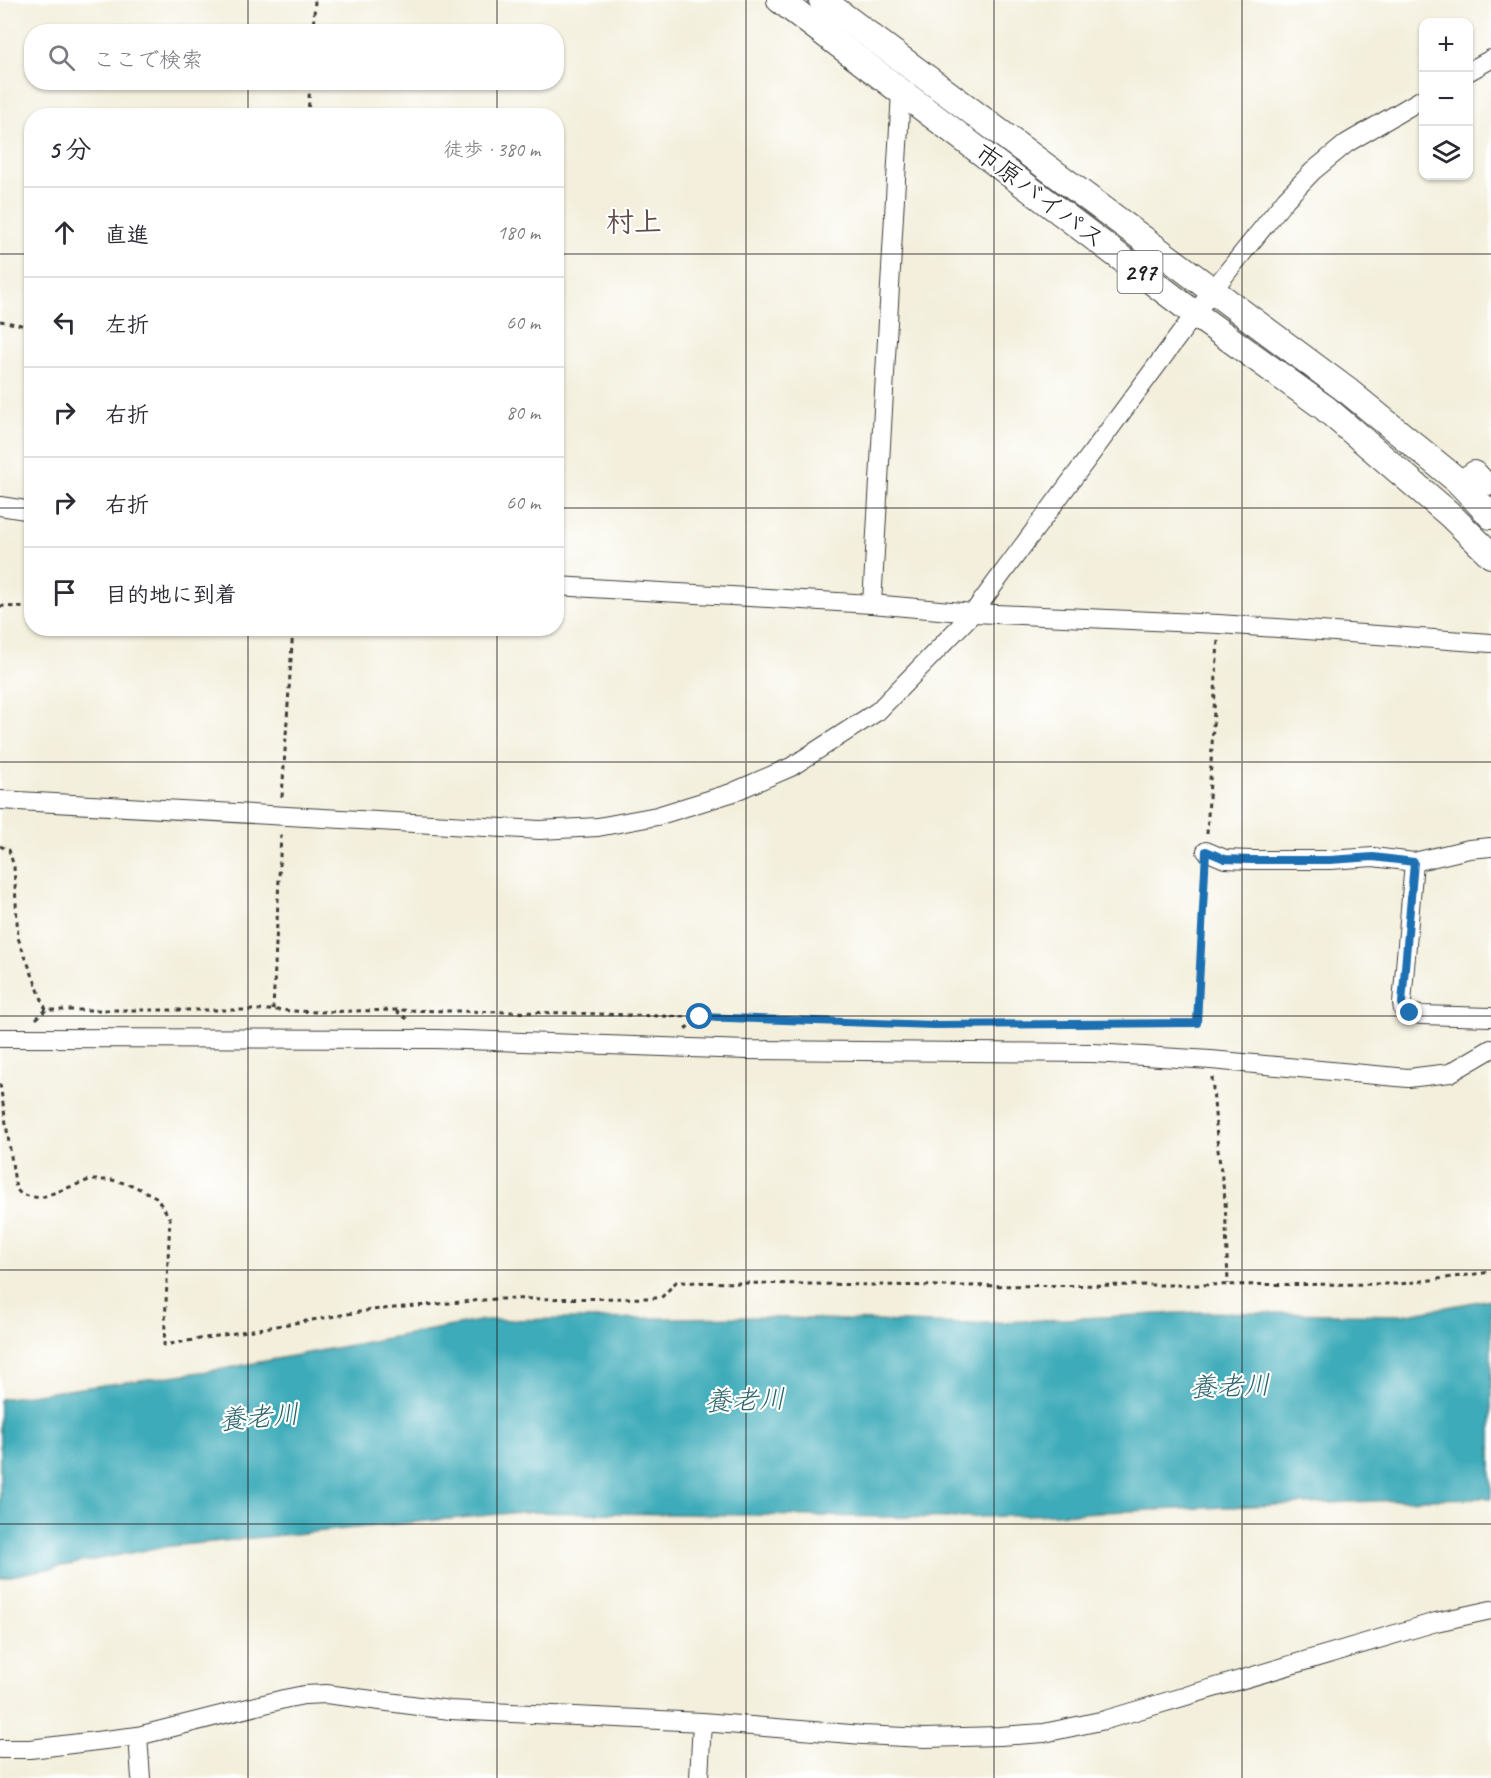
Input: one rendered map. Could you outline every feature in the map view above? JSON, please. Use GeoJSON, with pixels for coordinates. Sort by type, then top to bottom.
{"type":"FeatureCollection","features":[{"type":"Feature","properties":{"kind":"highway","name":"市原バイパス"},"geometry":{"type":"LineString","coordinates":[[780,0],[1195,314],[1325,408],[1434,500],[1491,555]]}},
{"type":"Feature","properties":{"kind":"highway","name":"市原バイパス"},"geometry":{"type":"LineString","coordinates":[[822,0],[1349,392],[1458,482],[1491,516]]}},
{"type":"Feature","properties":{"kind":"street"},"geometry":{"type":"LineString","coordinates":[[1473,69],[1491,59]]}},
{"type":"Feature","properties":{"kind":"street"},"geometry":{"type":"LineString","coordinates":[[872,604],[901,92]]}},
{"type":"Feature","properties":{"kind":"street"},"geometry":{"type":"LineString","coordinates":[[0,800],[540,830],[598,827],[657,816],[731,793],[791,767],[878,711],[973,613],[1212,291],[1286,199],[1312,171],[1347,143],[1419,102]]}},
{"type":"Feature","properties":{"kind":"street"},"geometry":{"type":"LineString","coordinates":[[1458,482],[1474,470],[1491,486]]}},
{"type":"Feature","properties":{"kind":"street"},"geometry":{"type":"LineString","coordinates":[[0,506],[24,510]]}},
{"type":"Feature","properties":{"kind":"street"},"geometry":{"type":"LineString","coordinates":[[564,586],[872,604],[973,613],[1219,624],[1491,643]]}},
{"type":"Feature","properties":{"kind":"street"},"geometry":{"type":"LineString","coordinates":[[1206,851],[1225,859],[1330,860],[1373,857],[1414,862],[1469,849],[1491,847]]}},
{"type":"Feature","properties":{"kind":"street"},"geometry":{"type":"LineString","coordinates":[[1414,862],[1403,1009],[1421,1015],[1491,1017]]}},
{"type":"Feature","properties":{"kind":"street"},"geometry":{"type":"LineString","coordinates":[[7,1038],[436,1039],[747,1050],[1093,1053],[1211,1060],[1407,1078],[1450,1072],[1491,1049]]}},
{"type":"Feature","properties":{"kind":"street"},"geometry":{"type":"LineString","coordinates":[[0,1749],[30,1749],[138,1736],[284,1699],[326,1694],[450,1710],[702,1722],[801,1731],[925,1738],[978,1738],[1044,1733],[1105,1720],[1436,1622],[1491,1610]]}},
{"type":"Feature","properties":{"kind":"street"},"geometry":{"type":"LineString","coordinates":[[699,1778],[702,1722]]}},
{"type":"Feature","properties":{"kind":"street"},"geometry":{"type":"LineString","coordinates":[[138,1736],[141,1778]]}},
{"type":"Feature","properties":{"kind":"path"},"geometry":{"type":"LineString","coordinates":[[314,24],[315,0]]}},
{"type":"Feature","properties":{"kind":"path"},"geometry":{"type":"LineString","coordinates":[[308,108],[310,90]]}},
{"type":"Feature","properties":{"kind":"path"},"geometry":{"type":"LineString","coordinates":[[0,321],[24,326]]}},
{"type":"Feature","properties":{"kind":"path"},"geometry":{"type":"LineString","coordinates":[[0,606],[24,608]]}},
{"type":"Feature","properties":{"kind":"path"},"geometry":{"type":"LineString","coordinates":[[7,1038],[46,1010],[316,1012],[395,1010],[934,1025],[1197,1023],[1219,624]]}},
{"type":"Feature","properties":{"kind":"path"},"geometry":{"type":"LineString","coordinates":[[273,1010],[281,816],[292,636]]}},
{"type":"Feature","properties":{"kind":"path"},"geometry":{"type":"LineString","coordinates":[[0,846],[9,850],[14,867],[18,938],[46,1010]]}},
{"type":"Feature","properties":{"kind":"path"},"geometry":{"type":"LineString","coordinates":[[1211,1060],[1218,1150],[1225,1199],[1228,1284]]}},
{"type":"Feature","properties":{"kind":"path"},"geometry":{"type":"LineString","coordinates":[[0,1084],[16,1189],[22,1195],[40,1198],[89,1180],[112,1180],[132,1185],[156,1197],[170,1218],[164,1345],[371,1310],[495,1299],[661,1298],[676,1282],[944,1286],[1400,1284],[1491,1272]]}},
{"type":"Feature","properties":{"kind":"water","name":"養老川"},"geometry":{"type":"Polygon","coordinates":[[[1491,1299],[1491,1498],[958,1518],[521,1512],[161,1547],[0,1578],[0,1399],[223,1369],[484,1320],[753,1317],[964,1324],[1200,1312],[1403,1315],[1491,1299]]]}},
{"type":"Feature","properties":{"kind":"district","name":"村上"},"geometry":{"type":"Point","coordinates":[634,221]}},
{"type":"Feature","properties":{"kind":"route"},"geometry":{"type":"LineString","coordinates":[[700,1017],[934,1025],[1197,1023],[1206,851],[1225,859],[1330,860],[1373,857],[1414,862],[1402,1003],[1403,1009],[1410,1013]]}}]}
